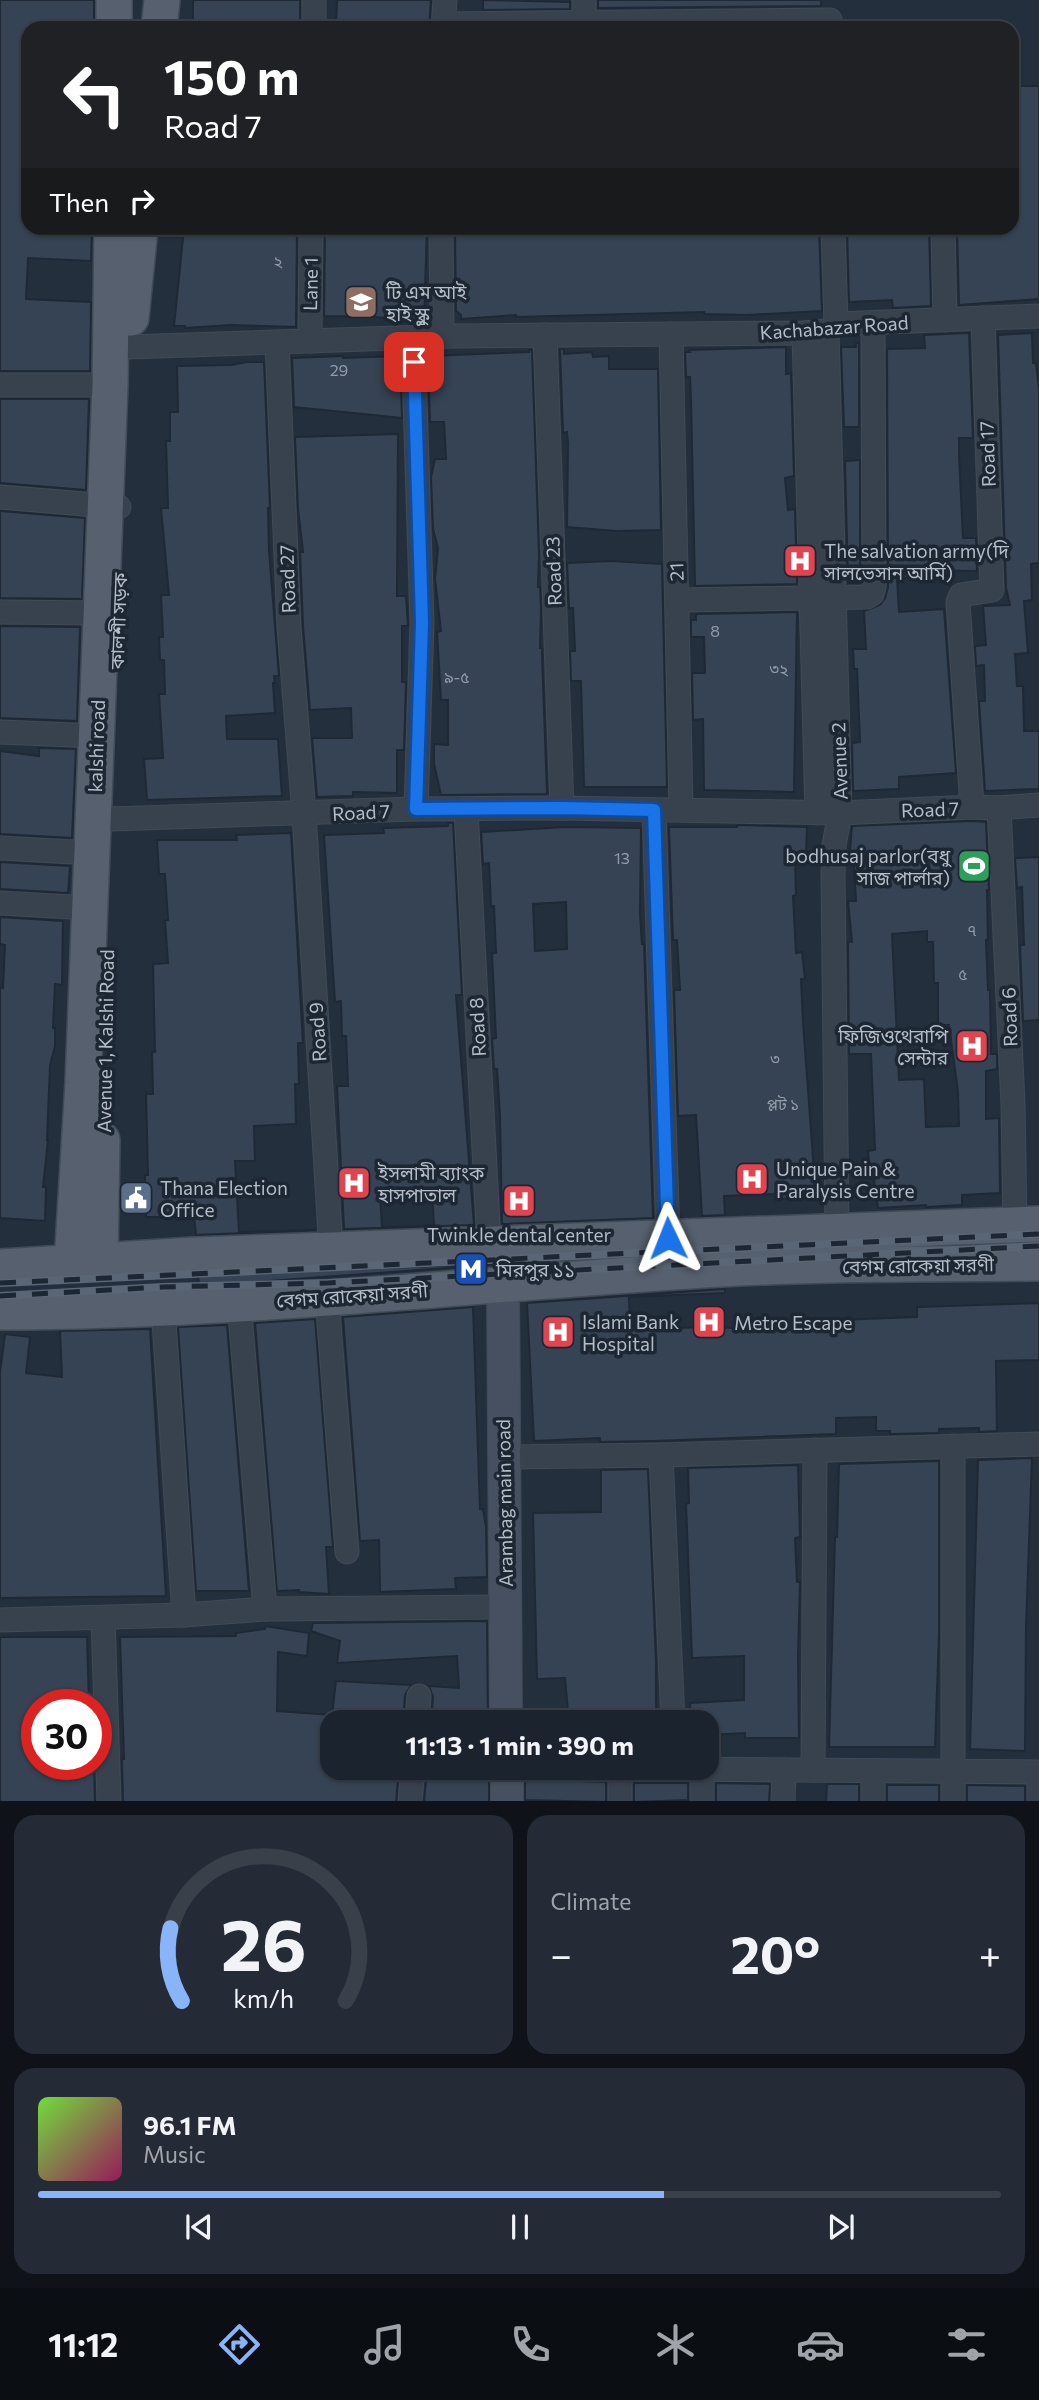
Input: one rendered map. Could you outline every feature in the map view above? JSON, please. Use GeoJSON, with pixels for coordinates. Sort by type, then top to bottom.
{"type":"FeatureCollection","features":[{"type":"Feature","properties":{"kind":"main road"},"geometry":{"type":"LineString","coordinates":[[114,0],[114,21]]}},
{"type":"Feature","properties":{"kind":"main road"},"geometry":{"type":"LineString","coordinates":[[160,21],[162,0]]}},
{"type":"Feature","properties":{"kind":"main road","name":"kalshi road"},"geometry":{"type":"LineString","coordinates":[[86,1263],[89,908],[101,613],[113,507],[110,385],[112,235]]}},
{"type":"Feature","properties":{"kind":"main road"},"geometry":{"type":"LineString","coordinates":[[113,507],[139,235]]}},
{"type":"Feature","properties":{"kind":"main road","name":"কালশী সড়ক"},"geometry":{"type":"LineString","coordinates":[[110,819],[113,507]]}},
{"type":"Feature","properties":{"kind":"main road","name":"Avenue 1, Kalshi Road"},"geometry":{"type":"LineString","coordinates":[[86,1263],[110,819]]}},
{"type":"Feature","properties":{"kind":"main road","name":"বেগম রোকেয়া সরণী"},"geometry":{"type":"LineString","coordinates":[[0,1267],[194,1255],[1027,1225]]}},
{"type":"Feature","properties":{"kind":"main road","name":"বেগম রোকেয়া সরণী"},"geometry":{"type":"LineString","coordinates":[[0,1312],[86,1312],[327,1298],[709,1270],[1039,1263]]}},
{"type":"Feature","properties":{"kind":"street"},"geometry":{"type":"LineString","coordinates":[[314,0],[314,21]]}},
{"type":"Feature","properties":{"kind":"street"},"geometry":{"type":"LineString","coordinates":[[444,21],[446,0]]}},
{"type":"Feature","properties":{"kind":"street"},"geometry":{"type":"LineString","coordinates":[[584,0],[584,21]]}},
{"type":"Feature","properties":{"kind":"street"},"geometry":{"type":"LineString","coordinates":[[605,21],[711,11],[830,16]]}},
{"type":"Feature","properties":{"kind":"street","name":"Lane 1"},"geometry":{"type":"LineString","coordinates":[[310,341],[311,235]]}},
{"type":"Feature","properties":{"kind":"street"},"geometry":{"type":"LineString","coordinates":[[442,235],[442,336]]}},
{"type":"Feature","properties":{"kind":"street","name":"Avenue 2"},"geometry":{"type":"LineString","coordinates":[[817,813],[822,598],[822,329],[832,235]]}},
{"type":"Feature","properties":{"kind":"street"},"geometry":{"type":"LineString","coordinates":[[943,235],[944,320]]}},
{"type":"Feature","properties":{"kind":"street","name":"Kachabazar Road"},"geometry":{"type":"LineString","coordinates":[[128,347],[442,336],[671,334],[822,329],[1039,316]]}},
{"type":"Feature","properties":{"kind":"street","name":"Road 17"},"geometry":{"type":"LineString","coordinates":[[972,807],[958,602],[961,595],[992,590],[983,318]]}},
{"type":"Feature","properties":{"kind":"street"},"geometry":{"type":"LineString","coordinates":[[677,600],[867,597],[872,594],[873,324]]}},
{"type":"Feature","properties":{"kind":"street","name":"21"},"geometry":{"type":"LineString","coordinates":[[671,334],[681,809]]}},
{"type":"Feature","properties":{"kind":"street","name":"Road 23"},"geometry":{"type":"LineString","coordinates":[[545,335],[562,808]]}},
{"type":"Feature","properties":{"kind":"street"},"geometry":{"type":"LineString","coordinates":[[413,338],[422,622],[416,809]]}},
{"type":"Feature","properties":{"kind":"street","name":"Road 27"},"geometry":{"type":"LineString","coordinates":[[277,342],[289,627],[304,814]]}},
{"type":"Feature","properties":{"kind":"street"},"geometry":{"type":"LineString","coordinates":[[0,385],[110,385]]}},
{"type":"Feature","properties":{"kind":"street"},"geometry":{"type":"LineString","coordinates":[[0,497],[113,507]]}},
{"type":"Feature","properties":{"kind":"street","name":"Avenue 2"},"geometry":{"type":"LineString","coordinates":[[822,598],[840,813],[834,845],[833,873],[837,1231]]}},
{"type":"Feature","properties":{"kind":"street"},"geometry":{"type":"LineString","coordinates":[[0,612],[101,613]]}},
{"type":"Feature","properties":{"kind":"street"},"geometry":{"type":"LineString","coordinates":[[0,732],[96,736]]}},
{"type":"Feature","properties":{"kind":"street","name":"Road 7"},"geometry":{"type":"LineString","coordinates":[[110,819],[416,809],[681,809],[840,813],[1039,805]]}},
{"type":"Feature","properties":{"kind":"street","name":"Road 6"},"geometry":{"type":"LineString","coordinates":[[999,808],[1013,1104],[1027,1225]]}},
{"type":"Feature","properties":{"kind":"street","name":"Road 8"},"geometry":{"type":"LineString","coordinates":[[466,810],[489,1244]]}},
{"type":"Feature","properties":{"kind":"street"},"geometry":{"type":"LineString","coordinates":[[654,810],[668,1238]]}},
{"type":"Feature","properties":{"kind":"street","name":"Road 9"},"geometry":{"type":"LineString","coordinates":[[304,814],[331,1250]]}},
{"type":"Feature","properties":{"kind":"street"},"geometry":{"type":"LineString","coordinates":[[0,848],[92,853]]}},
{"type":"Feature","properties":{"kind":"street"},"geometry":{"type":"LineString","coordinates":[[0,903],[89,908]]}},
{"type":"Feature","properties":{"kind":"street","name":"Arambag main road"},"geometry":{"type":"LineString","coordinates":[[503,1283],[506,1710]]}},
{"type":"Feature","properties":{"kind":"street"},"geometry":{"type":"LineString","coordinates":[[327,1298],[347,1552]]}},
{"type":"Feature","properties":{"kind":"street"},"geometry":{"type":"LineString","coordinates":[[239,1303],[265,1609]]}},
{"type":"Feature","properties":{"kind":"street"},"geometry":{"type":"LineString","coordinates":[[163,1307],[184,1615]]}},
{"type":"Feature","properties":{"kind":"street"},"geometry":{"type":"LineString","coordinates":[[503,1457],[1039,1444]]}},
{"type":"Feature","properties":{"kind":"street"},"geometry":{"type":"LineString","coordinates":[[953,1446],[953,1801]]}},
{"type":"Feature","properties":{"kind":"street"},"geometry":{"type":"LineString","coordinates":[[813,1770],[815,1450]]}},
{"type":"Feature","properties":{"kind":"street"},"geometry":{"type":"LineString","coordinates":[[661,1455],[672,1710]]}},
{"type":"Feature","properties":{"kind":"street"},"geometry":{"type":"LineString","coordinates":[[0,1620],[184,1615],[265,1609],[505,1607]]}},
{"type":"Feature","properties":{"kind":"street"},"geometry":{"type":"LineString","coordinates":[[103,1618],[109,1801]]}},
{"type":"Feature","properties":{"kind":"street"},"geometry":{"type":"LineString","coordinates":[[418,1710],[419,1696]]}},
{"type":"Feature","properties":{"kind":"street"},"geometry":{"type":"LineString","coordinates":[[719,1769],[1039,1772]]}},
{"type":"Feature","properties":{"kind":"street"},"geometry":{"type":"LineString","coordinates":[[783,1801],[784,1770]]}},
{"type":"Feature","properties":{"kind":"street"},"geometry":{"type":"LineString","coordinates":[[873,1771],[873,1801]]}},
{"type":"Feature","properties":{"kind":"street"},"geometry":{"type":"LineString","coordinates":[[410,1801],[412,1780]]}},
{"type":"Feature","properties":{"kind":"street"},"geometry":{"type":"LineString","coordinates":[[507,1780],[507,1801]]}},
{"type":"Feature","properties":{"kind":"street"},"geometry":{"type":"LineString","coordinates":[[620,1780],[620,1801]]}},
{"type":"Feature","properties":{"kind":"street"},"geometry":{"type":"LineString","coordinates":[[702,1780],[702,1801]]}},
{"type":"Feature","properties":{"kind":"street"},"geometry":{"type":"LineString","coordinates":[[1039,1781],[1039,1801]]}},
{"type":"Feature","properties":{"kind":"building"},"geometry":{"type":"Polygon","coordinates":[[[0,0],[94,0],[94,21],[21,21],[21,235],[92,235],[91,261],[28,258],[26,299],[91,302],[90,371],[0,371],[0,0]]]}},
{"type":"Feature","properties":{"kind":"building"},"geometry":{"type":"Polygon","coordinates":[[[193,0],[300,0],[300,21],[193,21],[193,0]]]}},
{"type":"Feature","properties":{"kind":"building"},"geometry":{"type":"Polygon","coordinates":[[[337,0],[431,0],[430,21],[336,21],[337,0]]]}},
{"type":"Feature","properties":{"kind":"building"},"geometry":{"type":"Polygon","coordinates":[[[483,0],[570,2],[570,9],[483,10],[483,0]]]}},
{"type":"Feature","properties":{"kind":"building"},"geometry":{"type":"Polygon","coordinates":[[[598,0],[821,0],[821,6],[598,8],[598,0]]]}},
{"type":"Feature","properties":{"kind":"building"},"geometry":{"type":"Polygon","coordinates":[[[1019,86],[1039,86],[1039,299],[959,305],[957,235],[1019,235],[1019,86]]]}},
{"type":"Feature","properties":{"kind":"building"},"geometry":{"type":"Polygon","coordinates":[[[183,235],[297,235],[296,327],[174,326],[183,235]]]}},
{"type":"Feature","properties":{"kind":"building"},"geometry":{"type":"Polygon","coordinates":[[[325,235],[427,235],[424,321],[324,316],[325,235]]]}},
{"type":"Feature","properties":{"kind":"building"},"geometry":{"type":"Polygon","coordinates":[[[455,235],[819,235],[822,311],[747,315],[704,312],[516,315],[461,319],[461,315],[456,311],[455,235]]]}},
{"type":"Feature","properties":{"kind":"building"},"geometry":{"type":"Polygon","coordinates":[[[847,235],[929,235],[931,306],[893,308],[892,300],[849,302],[847,235]]]}},
{"type":"Feature","properties":{"kind":"building"},"geometry":{"type":"Polygon","coordinates":[[[969,333],[973,438],[959,438],[959,455],[963,538],[976,538],[977,571],[921,570],[921,578],[897,578],[899,612],[944,609],[956,773],[899,777],[899,789],[853,791],[852,743],[860,742],[857,669],[854,669],[853,649],[866,649],[864,611],[880,605],[888,587],[887,349],[925,348],[924,335],[969,333]]]}},
{"type":"Feature","properties":{"kind":"building"},"geometry":{"type":"Polygon","coordinates":[[[1032,333],[1033,363],[1036,363],[1039,389],[1039,563],[1031,564],[1032,600],[1024,601],[1028,653],[1015,654],[1017,686],[1023,686],[1024,731],[1039,731],[1039,789],[985,791],[979,701],[985,701],[984,665],[976,666],[975,646],[986,645],[983,606],[1010,605],[1006,588],[998,335],[1032,333]]]}},
{"type":"Feature","properties":{"kind":"building"},"geometry":{"type":"Polygon","coordinates":[[[856,343],[859,343],[859,427],[844,427],[841,347],[856,347],[856,343]]]}},
{"type":"Feature","properties":{"kind":"building"},"geometry":{"type":"Polygon","coordinates":[[[786,347],[786,374],[791,373],[794,476],[785,478],[788,510],[795,509],[797,584],[695,586],[691,399],[690,377],[686,377],[685,352],[786,347]]]}},
{"type":"Feature","properties":{"kind":"building"},"geometry":{"type":"Polygon","coordinates":[[[560,349],[564,349],[564,354],[592,352],[593,357],[609,356],[609,369],[658,369],[661,530],[616,531],[567,527],[568,443],[567,432],[563,433],[560,349]]]}},
{"type":"Feature","properties":{"kind":"building"},"geometry":{"type":"Polygon","coordinates":[[[532,350],[547,794],[441,795],[434,764],[434,744],[448,745],[448,700],[441,700],[437,632],[441,631],[435,579],[438,548],[433,529],[431,477],[435,459],[446,459],[444,422],[430,422],[428,356],[532,350]]]}},
{"type":"Feature","properties":{"kind":"building"},"geometry":{"type":"Polygon","coordinates":[[[400,356],[402,418],[294,407],[292,358],[400,356]]]}},
{"type":"Feature","properties":{"kind":"building"},"geometry":{"type":"Polygon","coordinates":[[[264,362],[270,508],[269,551],[279,676],[274,676],[273,683],[275,713],[226,716],[227,739],[278,739],[282,796],[147,800],[144,759],[163,758],[159,694],[165,694],[164,660],[160,660],[159,637],[163,637],[161,595],[169,595],[161,508],[168,508],[166,441],[170,441],[170,412],[178,412],[177,366],[264,362]]]}},
{"type":"Feature","properties":{"kind":"building"},"geometry":{"type":"Polygon","coordinates":[[[0,399],[89,399],[86,490],[0,483],[0,399]]]}},
{"type":"Feature","properties":{"kind":"building"},"geometry":{"type":"Polygon","coordinates":[[[398,434],[397,596],[406,596],[408,626],[402,626],[402,682],[406,682],[404,750],[397,750],[397,793],[353,792],[353,796],[317,797],[312,738],[352,738],[351,708],[310,710],[303,626],[300,552],[303,552],[295,437],[398,434]]]}},
{"type":"Feature","properties":{"kind":"building"},"geometry":{"type":"Polygon","coordinates":[[[860,460],[860,583],[848,583],[845,461],[860,460]]]}},
{"type":"Feature","properties":{"kind":"building"},"geometry":{"type":"Polygon","coordinates":[[[0,511],[85,518],[82,599],[0,598],[0,511]]]}},
{"type":"Feature","properties":{"kind":"building"},"geometry":{"type":"Polygon","coordinates":[[[611,561],[662,564],[667,787],[584,787],[581,681],[571,681],[570,651],[575,651],[567,563],[611,561]]]}},
{"type":"Feature","properties":{"kind":"building"},"geometry":{"type":"Polygon","coordinates":[[[797,612],[794,792],[704,790],[703,719],[693,720],[692,673],[705,673],[704,637],[691,637],[691,620],[696,620],[696,614],[797,612]]]}},
{"type":"Feature","properties":{"kind":"building"},"geometry":{"type":"Polygon","coordinates":[[[0,626],[80,627],[77,721],[0,718],[0,626]]]}},
{"type":"Feature","properties":{"kind":"building"},"geometry":{"type":"Polygon","coordinates":[[[39,748],[76,749],[72,838],[0,834],[0,751],[39,756],[39,748]]]}},
{"type":"Feature","properties":{"kind":"building"},"geometry":{"type":"Polygon","coordinates":[[[986,822],[989,890],[986,940],[988,990],[991,1054],[997,1054],[997,1069],[986,1071],[986,1119],[999,1118],[1000,1193],[962,1195],[962,1205],[878,1208],[868,1151],[875,1150],[871,1054],[849,1054],[848,942],[852,942],[848,901],[856,901],[853,851],[850,851],[852,826],[986,822]],[[927,931],[892,934],[899,1080],[924,1079],[926,1127],[959,1126],[958,1092],[949,1025],[938,1025],[938,983],[934,983],[933,942],[927,942],[927,931]]]}},
{"type":"Feature","properties":{"kind":"building"},"geometry":{"type":"Polygon","coordinates":[[[448,823],[453,823],[462,995],[456,995],[474,1225],[344,1229],[337,1086],[348,1086],[346,1036],[342,1036],[341,1001],[335,1002],[324,835],[384,833],[383,828],[448,826],[448,823]],[[432,1193],[380,1195],[382,1227],[434,1226],[432,1193]]]}},
{"type":"Feature","properties":{"kind":"building"},"geometry":{"type":"Polygon","coordinates":[[[565,827],[641,828],[640,914],[644,944],[653,1218],[502,1224],[500,1115],[492,1039],[496,1038],[492,953],[496,953],[494,906],[491,906],[489,863],[483,864],[481,832],[565,827]],[[566,902],[533,904],[535,951],[567,949],[566,902]]]}},
{"type":"Feature","properties":{"kind":"building"},"geometry":{"type":"Polygon","coordinates":[[[669,827],[807,827],[806,856],[795,856],[796,895],[793,896],[796,953],[802,952],[805,979],[801,979],[803,1022],[816,1198],[775,1199],[775,1194],[724,1196],[725,1215],[702,1216],[696,1115],[678,1116],[674,990],[680,990],[677,940],[673,940],[669,827]]]}},
{"type":"Feature","properties":{"kind":"building"},"geometry":{"type":"Polygon","coordinates":[[[291,833],[303,1043],[298,1043],[296,1124],[254,1126],[255,1161],[235,1161],[239,1232],[316,1230],[196,1235],[194,1217],[146,1217],[146,1094],[153,1094],[152,1052],[155,1052],[153,964],[168,963],[165,874],[159,874],[157,840],[237,840],[236,835],[291,833]]]}},
{"type":"Feature","properties":{"kind":"building"},"geometry":{"type":"Polygon","coordinates":[[[1039,857],[1039,1020],[1023,1021],[1020,945],[1024,945],[1022,887],[1017,888],[1015,858],[1039,857]]]}},
{"type":"Feature","properties":{"kind":"building"},"geometry":{"type":"Polygon","coordinates":[[[0,862],[70,866],[68,893],[0,889],[0,862]]]}},
{"type":"Feature","properties":{"kind":"building"},"geometry":{"type":"Polygon","coordinates":[[[0,917],[63,921],[62,985],[55,984],[55,1046],[50,1066],[48,1140],[43,1187],[46,1187],[45,1221],[0,1218],[0,988],[3,988],[5,945],[0,944],[0,917]]]}},
{"type":"Feature","properties":{"kind":"building"},"geometry":{"type":"Polygon","coordinates":[[[515,1263],[199,1286],[198,1275],[515,1263]]]}},
{"type":"Feature","properties":{"kind":"building"},"geometry":{"type":"Polygon","coordinates":[[[725,1289],[725,1293],[629,1297],[630,1329],[711,1327],[752,1329],[752,1332],[837,1327],[837,1320],[917,1317],[917,1307],[1039,1303],[1039,1360],[996,1361],[997,1431],[979,1432],[979,1428],[939,1429],[939,1433],[890,1434],[890,1431],[876,1431],[876,1417],[836,1418],[836,1434],[654,1441],[600,1442],[600,1438],[534,1441],[527,1303],[725,1289]]]}},
{"type":"Feature","properties":{"kind":"building"},"geometry":{"type":"Polygon","coordinates":[[[473,1307],[480,1509],[483,1509],[486,1527],[487,1577],[455,1578],[456,1589],[380,1592],[379,1540],[360,1541],[343,1317],[473,1307]]]}},
{"type":"Feature","properties":{"kind":"building"},"geometry":{"type":"Polygon","coordinates":[[[315,1319],[333,1547],[326,1547],[329,1594],[299,1590],[277,1591],[255,1323],[315,1319]]]}},
{"type":"Feature","properties":{"kind":"building"},"geometry":{"type":"Polygon","coordinates":[[[227,1325],[249,1591],[196,1591],[178,1327],[227,1325]]]}},
{"type":"Feature","properties":{"kind":"building"},"geometry":{"type":"Polygon","coordinates":[[[150,1329],[166,1596],[0,1598],[0,1372],[5,1334],[30,1337],[26,1373],[62,1377],[60,1331],[150,1329]]]}},
{"type":"Feature","properties":{"kind":"building"},"geometry":{"type":"Polygon","coordinates":[[[1032,1458],[1025,1751],[970,1749],[978,1460],[1032,1458]]]}},
{"type":"Feature","properties":{"kind":"building"},"geometry":{"type":"Polygon","coordinates":[[[939,1461],[939,1633],[935,1747],[829,1747],[839,1464],[939,1461]]]}},
{"type":"Feature","properties":{"kind":"building"},"geometry":{"type":"Polygon","coordinates":[[[798,1465],[800,1537],[795,1538],[797,1582],[800,1582],[799,1738],[745,1738],[745,1733],[719,1734],[719,1710],[690,1710],[690,1703],[744,1700],[744,1656],[692,1658],[686,1504],[689,1503],[688,1468],[798,1465]]]}},
{"type":"Feature","properties":{"kind":"building"},"geometry":{"type":"Polygon","coordinates":[[[648,1469],[656,1710],[568,1710],[565,1678],[537,1679],[533,1513],[601,1512],[601,1470],[648,1469]]]}},
{"type":"Feature","properties":{"kind":"building"},"geometry":{"type":"Polygon","coordinates":[[[487,1621],[488,1710],[432,1710],[433,1697],[429,1686],[459,1688],[457,1656],[337,1663],[340,1641],[311,1631],[313,1623],[487,1621]]]}},
{"type":"Feature","properties":{"kind":"building"},"geometry":{"type":"Polygon","coordinates":[[[265,1626],[309,1633],[307,1656],[278,1652],[277,1711],[320,1714],[320,1780],[398,1780],[396,1801],[123,1801],[120,1637],[236,1636],[236,1633],[265,1629],[265,1626]]]}},
{"type":"Feature","properties":{"kind":"building"},"geometry":{"type":"Polygon","coordinates":[[[0,1637],[87,1637],[89,1689],[21,1689],[21,1780],[94,1780],[95,1801],[0,1801],[0,1637]]]}},
{"type":"Feature","properties":{"kind":"building"},"geometry":{"type":"Polygon","coordinates":[[[336,1681],[411,1685],[405,1695],[404,1710],[333,1710],[336,1681]]]}},
{"type":"Feature","properties":{"kind":"building"},"geometry":{"type":"Polygon","coordinates":[[[426,1780],[489,1780],[489,1801],[424,1801],[426,1780]]]}},
{"type":"Feature","properties":{"kind":"building"},"geometry":{"type":"Polygon","coordinates":[[[525,1780],[606,1782],[606,1801],[525,1800],[525,1780]]]}},
{"type":"Feature","properties":{"kind":"building"},"geometry":{"type":"Polygon","coordinates":[[[634,1783],[688,1783],[688,1800],[634,1801],[634,1783]]]}},
{"type":"Feature","properties":{"kind":"building"},"geometry":{"type":"Polygon","coordinates":[[[716,1783],[770,1784],[769,1801],[716,1801],[716,1783]]]}},
{"type":"Feature","properties":{"kind":"building"},"geometry":{"type":"Polygon","coordinates":[[[827,1784],[859,1784],[859,1801],[826,1801],[827,1784]]]}},
{"type":"Feature","properties":{"kind":"building"},"geometry":{"type":"Polygon","coordinates":[[[887,1785],[939,1785],[939,1801],[887,1801],[887,1785]]]}},
{"type":"Feature","properties":{"kind":"building"},"geometry":{"type":"Polygon","coordinates":[[[967,1785],[1025,1786],[1025,1801],[967,1801],[967,1785]]]}},
{"type":"Feature","properties":{"kind":"railway"},"geometry":{"type":"LineString","coordinates":[[0,1283],[1039,1234]]}},
{"type":"Feature","properties":{"kind":"railway"},"geometry":{"type":"LineString","coordinates":[[0,1296],[163,1287],[328,1283],[1039,1246]]}},
{"type":"Feature","properties":{"kind":"place","name":"টি এম আই হাই স্কুল"},"geometry":{"type":"Point","coordinates":[361,302]}},
{"type":"Feature","properties":{"kind":"place","name":"The salvation army(দি সালভেসান আর্মি)"},"geometry":{"type":"Point","coordinates":[800,561]}},
{"type":"Feature","properties":{"kind":"place","name":"bodhusaj parlor(বধু সাজ পার্লার)"},"geometry":{"type":"Point","coordinates":[974,866]}},
{"type":"Feature","properties":{"kind":"place","name":"ফিজিওথেরাপি সেন্টার"},"geometry":{"type":"Point","coordinates":[972,1046]}},
{"type":"Feature","properties":{"kind":"place","name":"Unique Pain & Paralysis Centre"},"geometry":{"type":"Point","coordinates":[752,1179]}},
{"type":"Feature","properties":{"kind":"place","name":"ইসলামী ব্যাংক হাসপাতাল"},"geometry":{"type":"Point","coordinates":[354,1183]}},
{"type":"Feature","properties":{"kind":"place","name":"Thana Election Office"},"geometry":{"type":"Point","coordinates":[136,1198]}},
{"type":"Feature","properties":{"kind":"place","name":"Twinkle dental center"},"geometry":{"type":"Point","coordinates":[519,1201]}},
{"type":"Feature","properties":{"kind":"place","name":"মিরপুর ১১"},"geometry":{"type":"Point","coordinates":[471,1269]}},
{"type":"Feature","properties":{"kind":"place","name":"Metro Escape"},"geometry":{"type":"Point","coordinates":[709,1322]}},
{"type":"Feature","properties":{"kind":"place","name":"Islami Bank Hospital"},"geometry":{"type":"Point","coordinates":[558,1332]}},
{"type":"Feature","properties":{"kind":"route"},"geometry":{"type":"LineString","coordinates":[[414,362],[422,622],[416,809],[654,810],[668,1238]]}}]}
